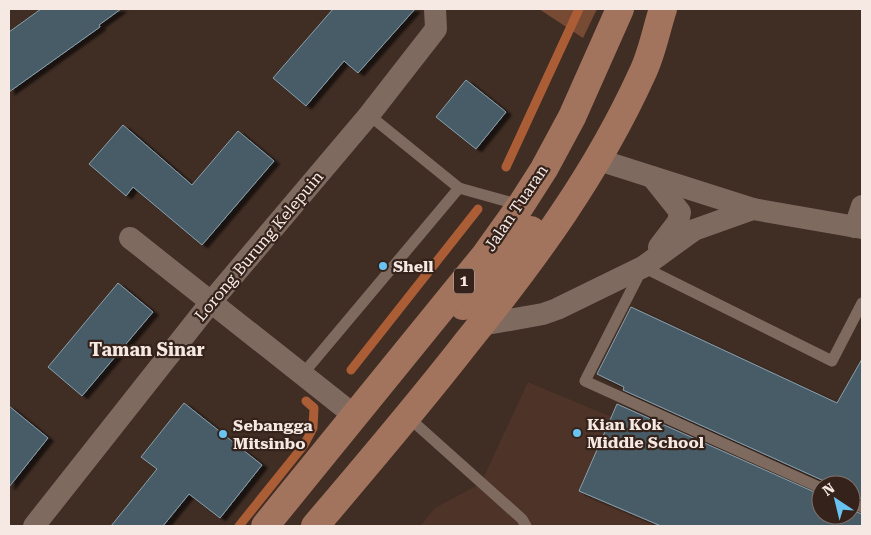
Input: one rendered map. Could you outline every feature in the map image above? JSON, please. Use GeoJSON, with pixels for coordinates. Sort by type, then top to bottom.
{"type":"FeatureCollection","features":[{"type":"Feature","properties":{"kind":"main road","name":"Jalan Tuaran"},"geometry":{"type":"LineString","coordinates":[[265,526],[486,254],[521,205],[544,169],[572,117],[620,9]]}},
{"type":"Feature","properties":{"kind":"main road"},"geometry":{"type":"LineString","coordinates":[[315,526],[408,417],[519,278],[569,208],[599,160],[643,72],[663,9]]}},
{"type":"Feature","properties":{"kind":"main road"},"geometry":{"type":"LineString","coordinates":[[413,342],[472,299],[514,253],[572,177],[599,160]]}},
{"type":"Feature","properties":{"kind":"street","name":"Lorong Burung Kelepuin"},"geometry":{"type":"LineString","coordinates":[[34,526],[211,302],[369,115],[436,29],[436,9]]}},
{"type":"Feature","properties":{"kind":"street"},"geometry":{"type":"LineString","coordinates":[[599,160],[753,208],[858,227],[862,206]]}},
{"type":"Feature","properties":{"kind":"street"},"geometry":{"type":"LineString","coordinates":[[643,267],[678,222],[680,212],[652,177]]}},
{"type":"Feature","properties":{"kind":"street"},"geometry":{"type":"LineString","coordinates":[[481,325],[543,314],[643,267],[694,230],[753,208]]}},
{"type":"Feature","properties":{"kind":"street"},"geometry":{"type":"LineString","coordinates":[[130,238],[355,416]]}},
{"type":"Feature","properties":{"kind":"lane"},"geometry":{"type":"LineString","coordinates":[[369,115],[460,188],[521,205]]}},
{"type":"Feature","properties":{"kind":"lane"},"geometry":{"type":"LineString","coordinates":[[302,375],[460,188]]}},
{"type":"Feature","properties":{"kind":"lane"},"geometry":{"type":"LineString","coordinates":[[811,483],[585,381],[643,267],[832,361],[862,303]]}},
{"type":"Feature","properties":{"kind":"lane"},"geometry":{"type":"LineString","coordinates":[[408,417],[522,519],[526,526]]}},
{"type":"Feature","properties":{"kind":"shaded area"},"geometry":{"type":"Polygon","coordinates":[[[539,9],[597,9],[583,38],[539,9]]]}},
{"type":"Feature","properties":{"kind":"shaded area","name":"Kian Kok Middle School"},"geometry":{"type":"Polygon","coordinates":[[[528,382],[811,501],[811,525],[861,525],[861,522],[862,526],[420,526],[435,508],[481,483],[528,382]]]}},
{"type":"Feature","properties":{"kind":"building"},"geometry":{"type":"Polygon","coordinates":[[[41,9],[121,9],[99,25],[100,27],[9,92],[9,32],[41,9]]]}},
{"type":"Feature","properties":{"kind":"building"},"geometry":{"type":"Polygon","coordinates":[[[333,9],[415,9],[358,73],[344,61],[306,106],[273,78],[333,9]]]}},
{"type":"Feature","properties":{"kind":"building"},"geometry":{"type":"Polygon","coordinates":[[[466,80],[506,112],[476,149],[436,117],[466,80]]]}},
{"type":"Feature","properties":{"kind":"building"},"geometry":{"type":"Polygon","coordinates":[[[123,125],[192,185],[238,131],[274,161],[202,245],[133,187],[126,196],[89,164],[123,125]]]}},
{"type":"Feature","properties":{"kind":"building"},"geometry":{"type":"Polygon","coordinates":[[[118,283],[153,312],[82,396],[48,367],[118,283]]]}},
{"type":"Feature","properties":{"kind":"building"},"geometry":{"type":"Polygon","coordinates":[[[631,307],[837,403],[862,359],[862,499],[861,475],[811,475],[623,390],[624,387],[597,374],[631,307]]]}},
{"type":"Feature","properties":{"kind":"building"},"geometry":{"type":"Polygon","coordinates":[[[184,403],[262,465],[220,518],[189,494],[163,526],[111,526],[157,469],[141,457],[184,403]]]}},
{"type":"Feature","properties":{"kind":"building"},"geometry":{"type":"Polygon","coordinates":[[[617,404],[811,491],[811,525],[861,525],[861,514],[862,526],[661,526],[579,491],[617,404]]]}},
{"type":"Feature","properties":{"kind":"building"},"geometry":{"type":"Polygon","coordinates":[[[9,406],[48,438],[9,487],[9,406]]]}},
{"type":"Feature","properties":{"kind":"waterway"},"geometry":{"type":"LineString","coordinates":[[506,167],[579,9]]}},
{"type":"Feature","properties":{"kind":"waterway"},"geometry":{"type":"LineString","coordinates":[[351,370],[478,209]]}},
{"type":"Feature","properties":{"kind":"waterway"},"geometry":{"type":"LineString","coordinates":[[239,526],[304,445],[313,428],[314,408],[306,401]]}},
{"type":"Feature","properties":{"kind":"place","name":"Shell"},"geometry":{"type":"Point","coordinates":[383,266]}},
{"type":"Feature","properties":{"kind":"place","name":"Kian Kok Middle School"},"geometry":{"type":"Point","coordinates":[577,433]}},
{"type":"Feature","properties":{"kind":"place","name":"Sebangga Mitsinbo"},"geometry":{"type":"Point","coordinates":[223,434]}},
{"type":"Feature","properties":{"kind":"district","name":"Taman Sinar"},"geometry":{"type":"Point","coordinates":[147,349]}}]}
